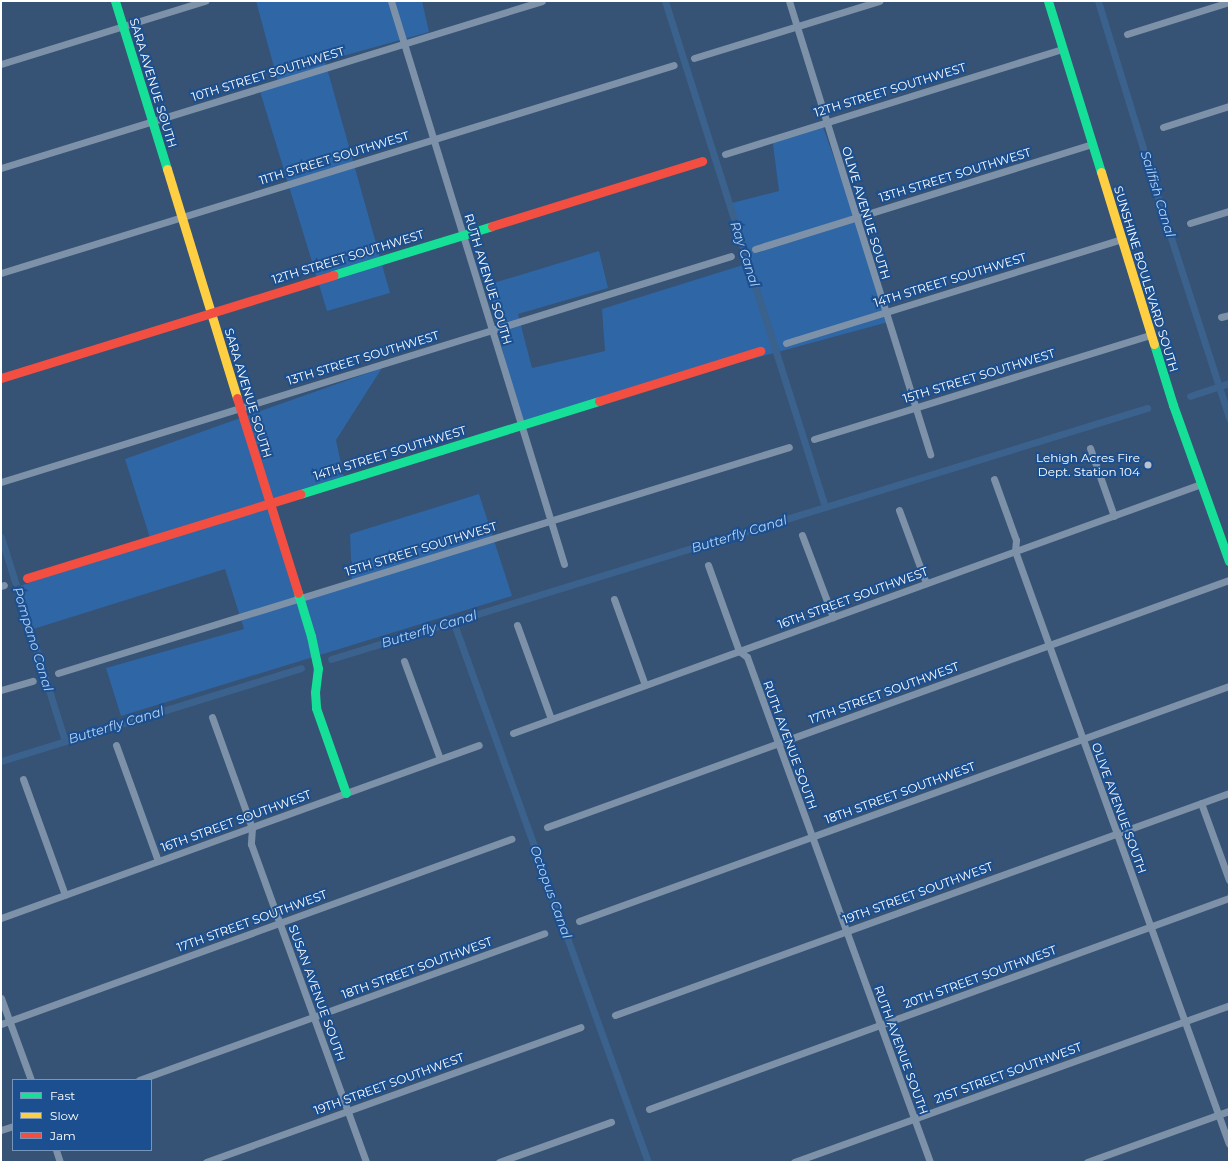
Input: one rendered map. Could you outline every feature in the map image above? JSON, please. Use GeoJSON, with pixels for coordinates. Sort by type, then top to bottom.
{"type":"FeatureCollection","features":[{"type":"Feature","properties":{"kind":"street","name":"SARA AVENUE SOUTH"},"geometry":{"type":"LineString","coordinates":[[115,1],[299,598],[317,660],[316,708],[346,793]]}},
{"type":"Feature","properties":{"kind":"street"},"geometry":{"type":"LineString","coordinates":[[1,64],[206,1]]}},
{"type":"Feature","properties":{"kind":"street","name":"RUTH AVENUE SOUTH"},"geometry":{"type":"LineString","coordinates":[[391,1],[564,564]]}},
{"type":"Feature","properties":{"kind":"street","name":"10TH STREET SOUTHWEST"},"geometry":{"type":"LineString","coordinates":[[1,168],[542,1]]}},
{"type":"Feature","properties":{"kind":"street","name":"OLIVE AVENUE SOUTH"},"geometry":{"type":"LineString","coordinates":[[789,1],[930,455]]}},
{"type":"Feature","properties":{"kind":"street"},"geometry":{"type":"LineString","coordinates":[[694,58],[879,1]]}},
{"type":"Feature","properties":{"kind":"street","name":"SUNSHINE BOULEVARD SOUTH"},"geometry":{"type":"LineString","coordinates":[[1048,1],[1174,409],[1229,561]]}},
{"type":"Feature","properties":{"kind":"street"},"geometry":{"type":"LineString","coordinates":[[1127,34],[1229,2]]}},
{"type":"Feature","properties":{"kind":"street","name":"12TH STREET SOUTHWEST"},"geometry":{"type":"LineString","coordinates":[[725,154],[1063,49]]}},
{"type":"Feature","properties":{"kind":"street","name":"11TH STREET SOUTHWEST"},"geometry":{"type":"LineString","coordinates":[[1,273],[674,65]]}},
{"type":"Feature","properties":{"kind":"street"},"geometry":{"type":"LineString","coordinates":[[1163,127],[1229,106]]}},
{"type":"Feature","properties":{"kind":"street","name":"13TH STREET SOUTHWEST"},"geometry":{"type":"LineString","coordinates":[[755,249],[1092,144]]}},
{"type":"Feature","properties":{"kind":"street","name":"12TH STREET SOUTHWEST"},"geometry":{"type":"LineString","coordinates":[[1,378],[702,160]]}},
{"type":"Feature","properties":{"kind":"street"},"geometry":{"type":"LineString","coordinates":[[1190,223],[1229,211]]}},
{"type":"Feature","properties":{"kind":"street","name":"14TH STREET SOUTHWEST"},"geometry":{"type":"LineString","coordinates":[[786,343],[1122,239]]}},
{"type":"Feature","properties":{"kind":"street","name":"13TH STREET SOUTHWEST"},"geometry":{"type":"LineString","coordinates":[[1,482],[731,256]]}},
{"type":"Feature","properties":{"kind":"street"},"geometry":{"type":"LineString","coordinates":[[1221,317],[1229,315]]}},
{"type":"Feature","properties":{"kind":"street","name":"15TH STREET SOUTHWEST"},"geometry":{"type":"LineString","coordinates":[[814,439],[1151,335]]}},
{"type":"Feature","properties":{"kind":"street","name":"14TH STREET SOUTHWEST"},"geometry":{"type":"LineString","coordinates":[[27,578],[760,351]]}},
{"type":"Feature","properties":{"kind":"street","name":"15TH STREET SOUTHWEST"},"geometry":{"type":"LineString","coordinates":[[58,673],[789,447]]}},
{"type":"Feature","properties":{"kind":"street"},"geometry":{"type":"LineString","coordinates":[[1090,448],[1114,516]]}},
{"type":"Feature","properties":{"kind":"street","name":"OLIVE AVENUE SOUTH"},"geometry":{"type":"LineString","coordinates":[[994,479],[1016,540],[1015,552],[1048,646],[1229,1144]]}},
{"type":"Feature","properties":{"kind":"street","name":"16TH STREET SOUTHWEST"},"geometry":{"type":"LineString","coordinates":[[513,733],[1201,484]]}},
{"type":"Feature","properties":{"kind":"street"},"geometry":{"type":"LineString","coordinates":[[899,510],[926,583]]}},
{"type":"Feature","properties":{"kind":"street"},"geometry":{"type":"LineString","coordinates":[[802,535],[833,617]]}},
{"type":"Feature","properties":{"kind":"street","name":"RUTH AVENUE SOUTH"},"geometry":{"type":"LineString","coordinates":[[708,565],[739,651],[747,657],[930,1162]]}},
{"type":"Feature","properties":{"kind":"street","name":"17TH STREET SOUTHWEST"},"geometry":{"type":"LineString","coordinates":[[547,826],[1229,580]]}},
{"type":"Feature","properties":{"kind":"street"},"geometry":{"type":"LineString","coordinates":[[614,599],[645,685]]}},
{"type":"Feature","properties":{"kind":"street"},"geometry":{"type":"LineString","coordinates":[[517,625],[551,719]]}},
{"type":"Feature","properties":{"kind":"street"},"geometry":{"type":"LineString","coordinates":[[404,661],[440,759]]}},
{"type":"Feature","properties":{"kind":"street"},"geometry":{"type":"LineString","coordinates":[[1,690],[34,681]]}},
{"type":"Feature","properties":{"kind":"street","name":"18TH STREET SOUTHWEST"},"geometry":{"type":"LineString","coordinates":[[579,921],[1229,686]]}},
{"type":"Feature","properties":{"kind":"street","name":"SUSAN AVENUE SOUTH"},"geometry":{"type":"LineString","coordinates":[[212,717],[252,828],[251,844],[366,1162]]}},
{"type":"Feature","properties":{"kind":"street","name":"16TH STREET SOUTHWEST"},"geometry":{"type":"LineString","coordinates":[[1,918],[479,745]]}},
{"type":"Feature","properties":{"kind":"street"},"geometry":{"type":"LineString","coordinates":[[116,746],[158,861]]}},
{"type":"Feature","properties":{"kind":"street"},"geometry":{"type":"LineString","coordinates":[[23,779],[65,895]]}},
{"type":"Feature","properties":{"kind":"street","name":"19TH STREET SOUTHWEST"},"geometry":{"type":"LineString","coordinates":[[615,1015],[1229,793]]}},
{"type":"Feature","properties":{"kind":"street"},"geometry":{"type":"LineString","coordinates":[[1201,803],[1229,880]]}},
{"type":"Feature","properties":{"kind":"street","name":"17TH STREET SOUTHWEST"},"geometry":{"type":"LineString","coordinates":[[1,1024],[511,839]]}},
{"type":"Feature","properties":{"kind":"street","name":"20TH STREET SOUTHWEST"},"geometry":{"type":"LineString","coordinates":[[648,1108],[1229,898]]}},
{"type":"Feature","properties":{"kind":"street","name":"18TH STREET SOUTHWEST"},"geometry":{"type":"LineString","coordinates":[[142,1079],[544,934]]}},
{"type":"Feature","properties":{"kind":"street"},"geometry":{"type":"LineString","coordinates":[[1,998],[31,1079]]}},
{"type":"Feature","properties":{"kind":"street","name":"21ST STREET SOUTHWEST"},"geometry":{"type":"LineString","coordinates":[[794,1162],[1229,1005]]}},
{"type":"Feature","properties":{"kind":"street","name":"19TH STREET SOUTHWEST"},"geometry":{"type":"LineString","coordinates":[[206,1162],[580,1027]]}},
{"type":"Feature","properties":{"kind":"street"},"geometry":{"type":"LineString","coordinates":[[1087,1162],[1229,1111]]}},
{"type":"Feature","properties":{"kind":"street"},"geometry":{"type":"LineString","coordinates":[[499,1162],[611,1122]]}},
{"type":"Feature","properties":{"kind":"street"},"geometry":{"type":"LineString","coordinates":[[1,1130],[12,1126]]}},
{"type":"Feature","properties":{"kind":"street"},"geometry":{"type":"LineString","coordinates":[[56,1151],[60,1162]]}},
{"type":"Feature","properties":{"kind":"shaded area"},"geometry":{"type":"Polygon","coordinates":[[[256,1],[422,1],[429,32],[325,61],[390,293],[327,311],[259,88],[278,82],[256,1]]]}},
{"type":"Feature","properties":{"kind":"shaded area"},"geometry":{"type":"Polygon","coordinates":[[[821,121],[892,321],[520,422],[487,285],[599,251],[608,288],[518,314],[532,368],[605,351],[602,309],[746,264],[732,203],[779,191],[772,137],[821,121]]]}},
{"type":"Feature","properties":{"kind":"shaded area"},"geometry":{"type":"Polygon","coordinates":[[[382,368],[336,440],[344,478],[273,500],[304,599],[352,585],[350,534],[479,494],[512,596],[121,716],[106,668],[244,629],[225,569],[27,631],[14,588],[151,541],[125,459],[382,368]]]}},
{"type":"Feature","properties":{"kind":"waterway","name":"Ray Canal"},"geometry":{"type":"LineString","coordinates":[[665,1],[825,507]]}},
{"type":"Feature","properties":{"kind":"waterway","name":"Sailfish Canal"},"geometry":{"type":"LineString","coordinates":[[1098,1],[1161,207],[1229,418]]}},
{"type":"Feature","properties":{"kind":"waterway","name":"Butterfly Canal"},"geometry":{"type":"LineString","coordinates":[[1190,396],[1229,383]]}},
{"type":"Feature","properties":{"kind":"waterway","name":"Butterfly Canal"},"geometry":{"type":"LineString","coordinates":[[331,659],[1147,408]]}},
{"type":"Feature","properties":{"kind":"waterway","name":"Pompano Canal"},"geometry":{"type":"LineString","coordinates":[[1,537],[65,741]]}},
{"type":"Feature","properties":{"kind":"waterway","name":"Octopus Canal"},"geometry":{"type":"LineString","coordinates":[[453,621],[648,1162]]}},
{"type":"Feature","properties":{"kind":"waterway","name":"Butterfly Canal"},"geometry":{"type":"LineString","coordinates":[[1,761],[301,668]]}},
{"type":"Feature","properties":{"kind":"traffic: fast"},"geometry":{"type":"LineString","coordinates":[[115,1],[167,169]]}},
{"type":"Feature","properties":{"kind":"traffic: fast"},"geometry":{"type":"LineString","coordinates":[[1048,1],[1101,172]]}},
{"type":"Feature","properties":{"kind":"traffic: fast"},"geometry":{"type":"LineString","coordinates":[[333,275],[492,226]]}},
{"type":"Feature","properties":{"kind":"traffic: fast"},"geometry":{"type":"LineString","coordinates":[[1154,344],[1173,405],[1229,561]]}},
{"type":"Feature","properties":{"kind":"traffic: fast"},"geometry":{"type":"LineString","coordinates":[[300,494],[599,401]]}},
{"type":"Feature","properties":{"kind":"traffic: fast"},"geometry":{"type":"LineString","coordinates":[[298,593],[311,636],[318,668],[315,692],[316,708],[346,793]]}},
{"type":"Feature","properties":{"kind":"traffic: slow"},"geometry":{"type":"LineString","coordinates":[[167,169],[237,398]]}},
{"type":"Feature","properties":{"kind":"traffic: slow"},"geometry":{"type":"LineString","coordinates":[[1101,172],[1154,344]]}},
{"type":"Feature","properties":{"kind":"traffic: jam"},"geometry":{"type":"LineString","coordinates":[[492,226],[702,161]]}},
{"type":"Feature","properties":{"kind":"traffic: jam"},"geometry":{"type":"LineString","coordinates":[[1,378],[333,275]]}},
{"type":"Feature","properties":{"kind":"traffic: jam"},"geometry":{"type":"LineString","coordinates":[[599,401],[760,351]]}},
{"type":"Feature","properties":{"kind":"traffic: jam"},"geometry":{"type":"LineString","coordinates":[[237,398],[298,593]]}},
{"type":"Feature","properties":{"kind":"traffic: jam"},"geometry":{"type":"LineString","coordinates":[[27,578],[300,494]]}},
{"type":"Feature","properties":{"kind":"place","name":"Lehigh Acres Fire Dept. Station 104"},"geometry":{"type":"Point","coordinates":[1148,465]}}]}
